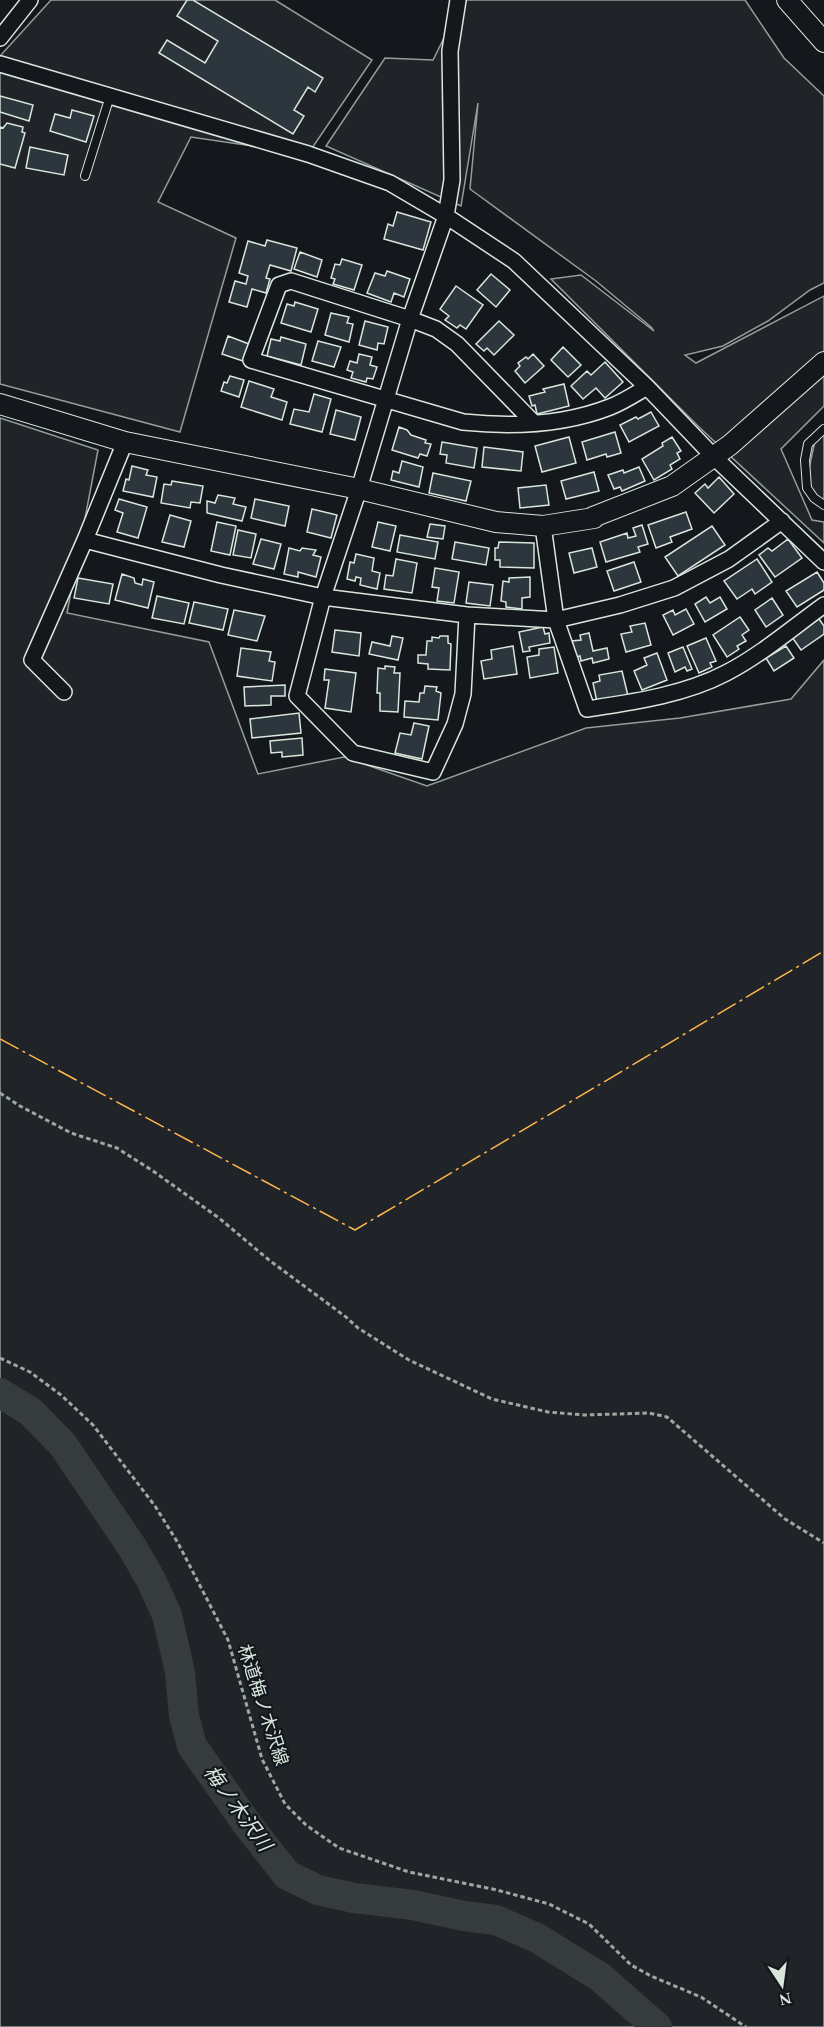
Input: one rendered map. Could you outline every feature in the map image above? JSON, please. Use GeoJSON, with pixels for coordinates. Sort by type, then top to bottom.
{"type":"FeatureCollection","features":[{"type":"Feature","properties":{"kind":"street"},"geometry":{"type":"LineString","coordinates":[[0,38],[30,0]]}},
{"type":"Feature","properties":{"kind":"street"},"geometry":{"type":"LineString","coordinates":[[458,0],[450,51],[452,180],[446,216],[410,319],[323,597],[297,696],[353,753],[433,772],[455,724],[464,694],[467,615]]}},
{"type":"Feature","properties":{"kind":"street"},"geometry":{"type":"LineString","coordinates":[[787,0],[824,42]]}},
{"type":"Feature","properties":{"kind":"street"},"geometry":{"type":"LineString","coordinates":[[0,64],[308,154],[390,183],[446,216],[514,261],[647,387],[713,456],[824,562]]}},
{"type":"Feature","properties":{"kind":"street"},"geometry":{"type":"LineString","coordinates":[[534,423],[457,344],[436,329],[291,281],[279,285],[251,360],[462,422],[496,425],[534,423],[569,418],[610,407],[647,387]]}},
{"type":"Feature","properties":{"kind":"street"},"geometry":{"type":"LineString","coordinates":[[0,404],[125,441],[358,489],[496,522],[543,526],[594,518],[672,486],[730,445],[824,362]]}},
{"type":"Feature","properties":{"kind":"street"},"geometry":{"type":"LineString","coordinates":[[64,692],[32,660],[85,540],[125,441]]}},
{"type":"Feature","properties":{"kind":"street"},"geometry":{"type":"LineString","coordinates":[[85,540],[323,597],[467,615],[556,620],[620,605],[674,588],[729,559],[782,521]]}},
{"type":"Feature","properties":{"kind":"street"},"geometry":{"type":"LineString","coordinates":[[543,526],[556,620],[587,709],[680,691],[725,674],[764,649],[824,604]]}},
{"type":"Feature","properties":{"kind":"lane"},"geometry":{"type":"LineString","coordinates":[[85,176],[110,96]]}},
{"type":"Feature","properties":{"kind":"lane"},"geometry":{"type":"LineString","coordinates":[[824,429],[808,444],[805,460],[807,488],[814,498],[824,505]]}},
{"type":"Feature","properties":{"kind":"path"},"geometry":{"type":"LineString","coordinates":[[0,1093],[71,1133],[117,1148],[153,1170],[219,1218],[269,1260],[358,1328],[409,1360],[492,1399],[548,1412],[585,1415],[649,1413],[667,1417],[785,1519],[824,1543]]}},
{"type":"Feature","properties":{"kind":"path","name":"林道梅ノ木沢線"},"geometry":{"type":"LineString","coordinates":[[0,1358],[30,1372],[61,1395],[93,1425],[155,1506],[178,1543],[228,1640],[262,1759],[285,1804],[306,1825],[339,1848],[409,1872],[497,1890],[549,1904],[589,1924],[631,1965],[701,1997],[746,2027]]}},
{"type":"Feature","properties":{"kind":"shaded area"},"geometry":{"type":"Polygon","coordinates":[[[51,0],[275,0],[372,60],[308,154],[191,137],[158,202],[236,238],[180,432],[0,384],[0,56],[51,0]]]}},
{"type":"Feature","properties":{"kind":"shaded area"},"geometry":{"type":"Polygon","coordinates":[[[463,0],[745,0],[784,58],[824,96],[824,283],[810,290],[768,321],[723,346],[685,355],[696,363],[824,296],[824,406],[781,449],[812,520],[824,522],[824,543],[700,428],[551,279],[581,275],[654,331],[651,327],[596,281],[470,189],[478,103],[461,206],[326,146],[385,58],[433,60],[463,0]]]}},
{"type":"Feature","properties":{"kind":"shaded area"},"geometry":{"type":"Polygon","coordinates":[[[0,418],[98,450],[67,613],[209,642],[258,774],[344,757],[427,786],[586,728],[680,718],[791,699],[824,660],[824,2027],[0,2027],[0,418]]]}},
{"type":"Feature","properties":{"kind":"shaded area"},"geometry":{"type":"Polygon","coordinates":[[[824,429],[824,504],[819,501],[806,483],[816,436],[824,429]]]}},
{"type":"Feature","properties":{"kind":"building"},"geometry":{"type":"Polygon","coordinates":[[[187,0],[193,0],[323,78],[315,92],[308,87],[294,110],[304,116],[293,134],[159,53],[167,40],[205,63],[218,41],[177,16],[187,0]]]}},
{"type":"Feature","properties":{"kind":"building"},"geometry":{"type":"Polygon","coordinates":[[[0,96],[33,105],[29,121],[0,112],[0,96]]]}},
{"type":"Feature","properties":{"kind":"building"},"geometry":{"type":"Polygon","coordinates":[[[72,110],[94,116],[86,142],[50,131],[55,114],[70,118],[72,110]]]}},
{"type":"Feature","properties":{"kind":"building"},"geometry":{"type":"Polygon","coordinates":[[[7,123],[23,127],[22,132],[25,133],[15,168],[0,164],[0,127],[3,128],[7,123]]]}},
{"type":"Feature","properties":{"kind":"building"},"geometry":{"type":"Polygon","coordinates":[[[30,147],[68,155],[64,175],[26,168],[30,147]]]}},
{"type":"Feature","properties":{"kind":"building"},"geometry":{"type":"Polygon","coordinates":[[[397,212],[431,222],[423,250],[384,239],[388,224],[393,226],[397,212]]]}},
{"type":"Feature","properties":{"kind":"building"},"geometry":{"type":"Polygon","coordinates":[[[267,240],[297,248],[291,271],[270,265],[266,278],[270,279],[266,293],[252,289],[247,307],[229,302],[235,281],[246,284],[248,276],[239,273],[248,241],[265,246],[267,240]]]}},
{"type":"Feature","properties":{"kind":"building"},"geometry":{"type":"Polygon","coordinates":[[[300,252],[322,260],[317,277],[294,269],[300,252]]]}},
{"type":"Feature","properties":{"kind":"building"},"geometry":{"type":"Polygon","coordinates":[[[342,259],[362,265],[354,290],[333,284],[335,279],[331,278],[335,264],[340,265],[342,259]]]}},
{"type":"Feature","properties":{"kind":"building"},"geometry":{"type":"Polygon","coordinates":[[[387,271],[410,279],[404,297],[394,293],[391,302],[367,293],[375,273],[385,276],[387,271]]]}},
{"type":"Feature","properties":{"kind":"building"},"geometry":{"type":"Polygon","coordinates":[[[491,274],[510,290],[496,307],[477,290],[491,274]]]}},
{"type":"Feature","properties":{"kind":"building"},"geometry":{"type":"Polygon","coordinates":[[[456,286],[483,305],[466,329],[460,325],[457,328],[445,320],[449,316],[440,309],[456,286]]]}},
{"type":"Feature","properties":{"kind":"building"},"geometry":{"type":"Polygon","coordinates":[[[295,302],[318,309],[311,332],[281,323],[287,304],[294,306],[295,302]]]}},
{"type":"Feature","properties":{"kind":"building"},"geometry":{"type":"Polygon","coordinates":[[[331,313],[349,317],[347,323],[353,324],[349,342],[325,335],[331,313]]]}},
{"type":"Feature","properties":{"kind":"building"},"geometry":{"type":"Polygon","coordinates":[[[365,321],[388,327],[384,344],[378,343],[377,350],[359,345],[365,321]]]}},
{"type":"Feature","properties":{"kind":"building"},"geometry":{"type":"Polygon","coordinates":[[[499,321],[514,335],[494,355],[487,348],[484,351],[476,344],[499,321]]]}},
{"type":"Feature","properties":{"kind":"building"},"geometry":{"type":"Polygon","coordinates":[[[228,336],[249,344],[243,361],[222,354],[228,336]]]}},
{"type":"Feature","properties":{"kind":"building"},"geometry":{"type":"Polygon","coordinates":[[[281,337],[306,344],[301,365],[267,356],[271,339],[280,341],[281,337]]]}},
{"type":"Feature","properties":{"kind":"building"},"geometry":{"type":"Polygon","coordinates":[[[318,341],[341,347],[334,367],[312,361],[318,341]]]}},
{"type":"Feature","properties":{"kind":"building"},"geometry":{"type":"Polygon","coordinates":[[[563,347],[581,365],[568,377],[551,360],[563,347]]]}},
{"type":"Feature","properties":{"kind":"building"},"geometry":{"type":"Polygon","coordinates":[[[359,354],[372,357],[370,365],[377,367],[373,379],[367,378],[366,382],[351,378],[353,372],[347,370],[350,361],[357,363],[359,354]]]}},
{"type":"Feature","properties":{"kind":"building"},"geometry":{"type":"Polygon","coordinates":[[[533,354],[544,366],[525,383],[515,371],[520,366],[518,363],[533,354]]]}},
{"type":"Feature","properties":{"kind":"building"},"geometry":{"type":"Polygon","coordinates":[[[605,362],[623,382],[605,398],[596,388],[583,399],[571,386],[587,371],[591,375],[605,362]]]}},
{"type":"Feature","properties":{"kind":"building"},"geometry":{"type":"Polygon","coordinates":[[[230,376],[244,380],[239,397],[221,391],[224,382],[227,383],[230,376]]]}},
{"type":"Feature","properties":{"kind":"building"},"geometry":{"type":"Polygon","coordinates":[[[249,381],[274,389],[271,397],[287,402],[282,420],[241,407],[249,381]]]}},
{"type":"Feature","properties":{"kind":"building"},"geometry":{"type":"Polygon","coordinates":[[[564,384],[569,406],[537,414],[535,405],[532,406],[529,396],[545,392],[543,389],[564,384]]]}},
{"type":"Feature","properties":{"kind":"building"},"geometry":{"type":"Polygon","coordinates":[[[314,394],[331,399],[322,432],[290,424],[294,409],[309,412],[314,394]]]}},
{"type":"Feature","properties":{"kind":"building"},"geometry":{"type":"Polygon","coordinates":[[[336,410],[361,417],[355,440],[330,434],[336,410]]]}},
{"type":"Feature","properties":{"kind":"building"},"geometry":{"type":"Polygon","coordinates":[[[651,412],[659,426],[629,442],[620,425],[651,412]]]}},
{"type":"Feature","properties":{"kind":"building"},"geometry":{"type":"Polygon","coordinates":[[[399,427],[407,430],[411,435],[426,440],[425,443],[431,444],[427,456],[420,454],[418,458],[392,450],[399,427]]]}},
{"type":"Feature","properties":{"kind":"building"},"geometry":{"type":"Polygon","coordinates":[[[615,432],[621,453],[607,457],[606,454],[587,460],[582,442],[615,432]]]}},
{"type":"Feature","properties":{"kind":"building"},"geometry":{"type":"Polygon","coordinates":[[[569,437],[576,463],[542,472],[535,446],[569,437]]]}},
{"type":"Feature","properties":{"kind":"building"},"geometry":{"type":"Polygon","coordinates":[[[672,437],[681,451],[677,453],[680,459],[670,465],[672,469],[654,480],[642,459],[663,446],[662,443],[672,437]]]}},
{"type":"Feature","properties":{"kind":"building"},"geometry":{"type":"Polygon","coordinates":[[[442,442],[477,448],[474,468],[446,463],[447,455],[440,454],[442,442]]]}},
{"type":"Feature","properties":{"kind":"building"},"geometry":{"type":"Polygon","coordinates":[[[484,447],[523,452],[521,471],[482,467],[484,447]]]}},
{"type":"Feature","properties":{"kind":"building"},"geometry":{"type":"Polygon","coordinates":[[[402,461],[423,467],[419,487],[391,480],[393,471],[399,473],[402,461]]]}},
{"type":"Feature","properties":{"kind":"building"},"geometry":{"type":"Polygon","coordinates":[[[132,466],[148,470],[146,475],[157,477],[153,497],[123,491],[126,479],[129,480],[132,466]]]}},
{"type":"Feature","properties":{"kind":"building"},"geometry":{"type":"Polygon","coordinates":[[[639,467],[645,481],[622,491],[620,487],[614,489],[608,475],[623,470],[624,473],[639,467]]]}},
{"type":"Feature","properties":{"kind":"building"},"geometry":{"type":"Polygon","coordinates":[[[594,472],[599,491],[566,499],[561,481],[594,472]]]}},
{"type":"Feature","properties":{"kind":"building"},"geometry":{"type":"Polygon","coordinates":[[[433,473],[471,481],[466,501],[429,493],[433,473]]]}},
{"type":"Feature","properties":{"kind":"building"},"geometry":{"type":"Polygon","coordinates":[[[719,477],[734,494],[714,513],[695,493],[705,484],[708,488],[719,477]]]}},
{"type":"Feature","properties":{"kind":"building"},"geometry":{"type":"Polygon","coordinates":[[[172,481],[203,486],[200,503],[191,502],[190,508],[161,503],[164,484],[171,485],[172,481]]]}},
{"type":"Feature","properties":{"kind":"building"},"geometry":{"type":"Polygon","coordinates":[[[546,485],[549,505],[520,508],[518,488],[546,485]]]}},
{"type":"Feature","properties":{"kind":"building"},"geometry":{"type":"Polygon","coordinates":[[[218,495],[235,498],[233,504],[246,507],[242,521],[207,513],[207,501],[215,503],[218,495]]]}},
{"type":"Feature","properties":{"kind":"building"},"geometry":{"type":"Polygon","coordinates":[[[119,499],[147,507],[138,538],[117,532],[123,513],[115,510],[119,499]]]}},
{"type":"Feature","properties":{"kind":"building"},"geometry":{"type":"Polygon","coordinates":[[[255,499],[289,506],[285,526],[251,518],[255,499]]]}},
{"type":"Feature","properties":{"kind":"building"},"geometry":{"type":"Polygon","coordinates":[[[312,509],[337,515],[331,538],[307,532],[312,509]]]}},
{"type":"Feature","properties":{"kind":"building"},"geometry":{"type":"Polygon","coordinates":[[[686,512],[692,529],[670,537],[672,542],[656,548],[648,525],[686,512]]]}},
{"type":"Feature","properties":{"kind":"building"},"geometry":{"type":"Polygon","coordinates":[[[170,515],[191,521],[184,547],[162,542],[170,515]]]}},
{"type":"Feature","properties":{"kind":"building"},"geometry":{"type":"Polygon","coordinates":[[[217,522],[236,526],[230,555],[211,551],[217,522]]]}},
{"type":"Feature","properties":{"kind":"building"},"geometry":{"type":"Polygon","coordinates":[[[378,522],[396,526],[390,551],[372,547],[378,522]]]}},
{"type":"Feature","properties":{"kind":"building"},"geometry":{"type":"Polygon","coordinates":[[[430,524],[445,526],[443,539],[427,537],[430,524]]]}},
{"type":"Feature","properties":{"kind":"building"},"geometry":{"type":"Polygon","coordinates":[[[642,525],[648,544],[638,547],[640,552],[606,562],[600,542],[627,533],[628,538],[636,536],[633,528],[642,525]]]}},
{"type":"Feature","properties":{"kind":"building"},"geometry":{"type":"Polygon","coordinates":[[[712,526],[725,545],[678,576],[665,557],[712,526]]]}},
{"type":"Feature","properties":{"kind":"building"},"geometry":{"type":"Polygon","coordinates":[[[238,530],[256,534],[251,558],[233,555],[238,530]]]}},
{"type":"Feature","properties":{"kind":"building"},"geometry":{"type":"Polygon","coordinates":[[[400,535],[438,542],[435,559],[397,552],[400,535]]]}},
{"type":"Feature","properties":{"kind":"building"},"geometry":{"type":"Polygon","coordinates":[[[261,539],[281,544],[274,569],[253,564],[261,539]]]}},
{"type":"Feature","properties":{"kind":"building"},"geometry":{"type":"Polygon","coordinates":[[[788,539],[802,558],[775,577],[759,555],[768,548],[772,551],[788,539]]]}},
{"type":"Feature","properties":{"kind":"building"},"geometry":{"type":"Polygon","coordinates":[[[455,542],[489,548],[486,565],[452,559],[455,542]]]}},
{"type":"Feature","properties":{"kind":"building"},"geometry":{"type":"Polygon","coordinates":[[[499,542],[534,543],[534,568],[500,567],[500,560],[495,560],[495,548],[498,548],[499,542]]]}},
{"type":"Feature","properties":{"kind":"building"},"geometry":{"type":"Polygon","coordinates":[[[289,548],[300,551],[302,548],[316,550],[313,555],[321,557],[316,577],[298,572],[298,577],[284,574],[289,548]]]}},
{"type":"Feature","properties":{"kind":"building"},"geometry":{"type":"Polygon","coordinates":[[[592,548],[597,567],[574,573],[569,553],[592,548]]]}},
{"type":"Feature","properties":{"kind":"building"},"geometry":{"type":"Polygon","coordinates":[[[356,554],[374,558],[372,571],[380,573],[377,589],[360,585],[361,578],[356,577],[355,581],[347,579],[350,562],[354,563],[356,554]]]}},
{"type":"Feature","properties":{"kind":"building"},"geometry":{"type":"Polygon","coordinates":[[[396,559],[417,563],[412,593],[384,589],[386,575],[393,576],[396,559]]]}},
{"type":"Feature","properties":{"kind":"building"},"geometry":{"type":"Polygon","coordinates":[[[757,559],[772,582],[755,594],[752,589],[737,599],[724,581],[757,559]]]}},
{"type":"Feature","properties":{"kind":"building"},"geometry":{"type":"Polygon","coordinates":[[[634,562],[641,582],[614,591],[607,571],[634,562]]]}},
{"type":"Feature","properties":{"kind":"building"},"geometry":{"type":"Polygon","coordinates":[[[435,568],[459,572],[454,603],[437,601],[439,588],[432,587],[435,568]]]}},
{"type":"Feature","properties":{"kind":"building"},"geometry":{"type":"Polygon","coordinates":[[[817,572],[824,583],[824,590],[797,607],[786,591],[817,572]]]}},
{"type":"Feature","properties":{"kind":"building"},"geometry":{"type":"Polygon","coordinates":[[[122,574],[134,578],[135,583],[142,585],[143,579],[154,582],[148,608],[115,600],[122,574]]]}},
{"type":"Feature","properties":{"kind":"building"},"geometry":{"type":"Polygon","coordinates":[[[530,577],[530,597],[522,598],[522,609],[506,607],[506,602],[501,601],[503,581],[509,582],[509,578],[530,577]]]}},
{"type":"Feature","properties":{"kind":"building"},"geometry":{"type":"Polygon","coordinates":[[[78,578],[113,584],[109,604],[74,598],[78,578]]]}},
{"type":"Feature","properties":{"kind":"building"},"geometry":{"type":"Polygon","coordinates":[[[469,582],[493,585],[490,606],[466,603],[469,582]]]}},
{"type":"Feature","properties":{"kind":"building"},"geometry":{"type":"Polygon","coordinates":[[[157,596],[189,603],[184,624],[152,618],[157,596]]]}},
{"type":"Feature","properties":{"kind":"building"},"geometry":{"type":"Polygon","coordinates":[[[706,597],[710,603],[720,597],[727,609],[705,622],[695,604],[706,597]]]}},
{"type":"Feature","properties":{"kind":"building"},"geometry":{"type":"Polygon","coordinates":[[[772,598],[783,615],[766,627],[755,610],[772,598]]]}},
{"type":"Feature","properties":{"kind":"building"},"geometry":{"type":"Polygon","coordinates":[[[194,602],[228,609],[223,630],[189,623],[194,602]]]}},
{"type":"Feature","properties":{"kind":"building"},"geometry":{"type":"Polygon","coordinates":[[[686,609],[694,624],[673,635],[663,615],[673,610],[675,615],[686,609]]]}},
{"type":"Feature","properties":{"kind":"building"},"geometry":{"type":"Polygon","coordinates":[[[234,610],[265,616],[257,641],[228,635],[234,610]]]}},
{"type":"Feature","properties":{"kind":"building"},"geometry":{"type":"Polygon","coordinates":[[[740,617],[749,630],[742,635],[746,641],[737,646],[739,649],[727,657],[713,635],[740,617]]]}},
{"type":"Feature","properties":{"kind":"building"},"geometry":{"type":"Polygon","coordinates":[[[819,619],[824,626],[824,634],[801,650],[792,637],[819,619]]]}},
{"type":"Feature","properties":{"kind":"building"},"geometry":{"type":"Polygon","coordinates":[[[645,623],[651,645],[626,652],[621,634],[632,632],[630,626],[645,623]]]}},
{"type":"Feature","properties":{"kind":"building"},"geometry":{"type":"Polygon","coordinates":[[[543,627],[545,634],[549,633],[550,643],[529,647],[530,651],[523,652],[519,632],[543,627]]]}},
{"type":"Feature","properties":{"kind":"building"},"geometry":{"type":"Polygon","coordinates":[[[335,630],[361,633],[359,656],[332,652],[335,630]]]}},
{"type":"Feature","properties":{"kind":"building"},"geometry":{"type":"Polygon","coordinates":[[[589,633],[593,651],[607,648],[609,659],[593,663],[592,658],[581,661],[580,656],[576,657],[572,641],[581,640],[580,635],[589,633]]]}},
{"type":"Feature","properties":{"kind":"building"},"geometry":{"type":"Polygon","coordinates":[[[392,636],[403,638],[398,660],[369,654],[372,642],[390,646],[392,636]]]}},
{"type":"Feature","properties":{"kind":"building"},"geometry":{"type":"Polygon","coordinates":[[[448,636],[448,643],[451,644],[450,670],[428,669],[428,664],[418,663],[418,655],[426,655],[427,641],[432,641],[432,637],[439,638],[448,636]]]}},
{"type":"Feature","properties":{"kind":"building"},"geometry":{"type":"Polygon","coordinates":[[[706,638],[716,661],[710,663],[712,667],[699,673],[687,646],[706,638]]]}},
{"type":"Feature","properties":{"kind":"building"},"geometry":{"type":"Polygon","coordinates":[[[513,646],[517,674],[484,679],[481,661],[492,659],[491,650],[513,646]]]}},
{"type":"Feature","properties":{"kind":"building"},"geometry":{"type":"Polygon","coordinates":[[[786,646],[794,658],[774,671],[766,658],[786,646]]]}},
{"type":"Feature","properties":{"kind":"building"},"geometry":{"type":"Polygon","coordinates":[[[554,647],[558,673],[530,678],[527,657],[539,655],[539,649],[554,647]]]}},
{"type":"Feature","properties":{"kind":"building"},"geometry":{"type":"Polygon","coordinates":[[[683,647],[692,669],[687,671],[685,667],[675,672],[668,653],[683,647]]]}},
{"type":"Feature","properties":{"kind":"building"},"geometry":{"type":"Polygon","coordinates":[[[241,648],[271,652],[269,661],[275,662],[272,681],[237,676],[241,648]]]}},
{"type":"Feature","properties":{"kind":"building"},"geometry":{"type":"Polygon","coordinates":[[[657,653],[667,680],[642,690],[634,671],[647,665],[644,658],[657,653]]]}},
{"type":"Feature","properties":{"kind":"building"},"geometry":{"type":"Polygon","coordinates":[[[385,666],[395,667],[394,673],[400,673],[398,712],[380,711],[380,693],[377,693],[378,668],[385,669],[385,666]]]}},
{"type":"Feature","properties":{"kind":"building"},"geometry":{"type":"Polygon","coordinates":[[[325,669],[356,673],[351,712],[325,708],[329,680],[324,680],[325,669]]]}},
{"type":"Feature","properties":{"kind":"building"},"geometry":{"type":"Polygon","coordinates":[[[622,671],[628,696],[597,702],[593,683],[600,681],[599,675],[622,671]]]}},
{"type":"Feature","properties":{"kind":"building"},"geometry":{"type":"Polygon","coordinates":[[[285,685],[285,696],[271,696],[271,705],[245,706],[244,687],[285,685]]]}},
{"type":"Feature","properties":{"kind":"building"},"geometry":{"type":"Polygon","coordinates":[[[425,686],[437,687],[436,691],[441,693],[438,720],[404,717],[405,701],[419,702],[420,693],[424,693],[425,686]]]}},
{"type":"Feature","properties":{"kind":"building"},"geometry":{"type":"Polygon","coordinates":[[[299,713],[301,733],[252,738],[250,719],[299,713]]]}},
{"type":"Feature","properties":{"kind":"building"},"geometry":{"type":"Polygon","coordinates":[[[414,723],[429,726],[422,759],[395,753],[400,733],[411,735],[414,723]]]}},
{"type":"Feature","properties":{"kind":"building"},"geometry":{"type":"Polygon","coordinates":[[[302,738],[303,755],[282,757],[282,752],[271,753],[270,741],[302,738]]]}},
{"type":"Feature","properties":{"kind":"waterway","name":"梅ノ木沢川"},"geometry":{"type":"LineString","coordinates":[[0,1393],[31,1412],[63,1445],[132,1547],[167,1615],[180,1672],[184,1716],[192,1746],[250,1828],[287,1875],[318,1890],[354,1898],[413,1905],[496,1920],[537,1938],[600,1977],[657,2027]]}},
{"type":"Feature","properties":{"kind":"power"},"geometry":{"type":"LineString","coordinates":[[0,1039],[355,1230],[824,951]]}}]}
